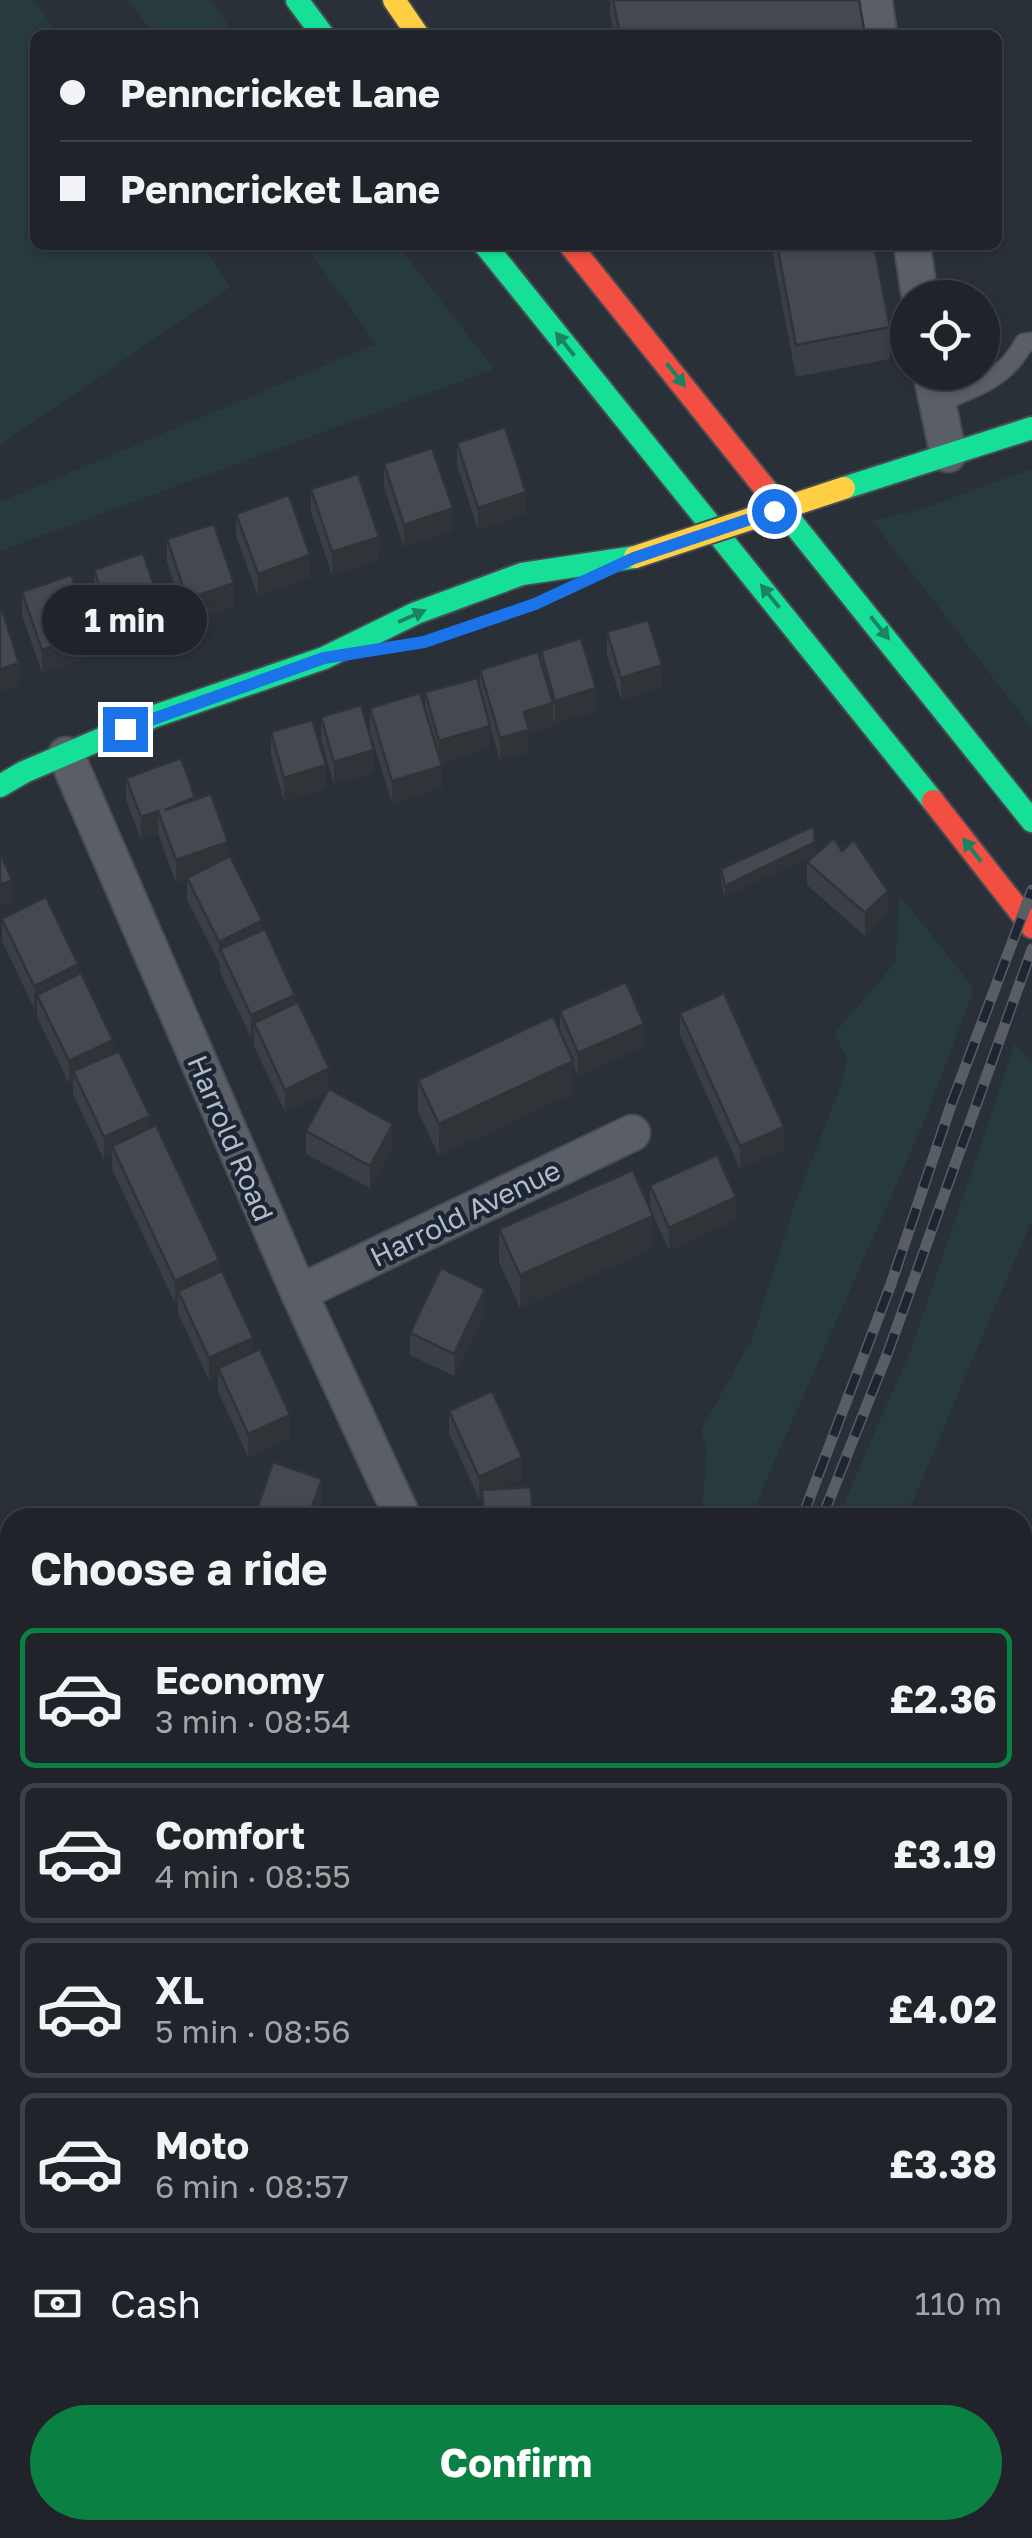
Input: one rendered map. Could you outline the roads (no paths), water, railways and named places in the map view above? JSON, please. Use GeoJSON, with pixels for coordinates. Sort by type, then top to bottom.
{"type":"FeatureCollection","features":[{"type":"Feature","properties":{"kind":"main road"},"geometry":{"type":"LineString","coordinates":[[297,0],[319,30]]}},
{"type":"Feature","properties":{"kind":"main road"},"geometry":{"type":"LineString","coordinates":[[394,0],[415,30]]}},
{"type":"Feature","properties":{"kind":"main road"},"geometry":{"type":"LineString","coordinates":[[489,250],[1032,927]]}},
{"type":"Feature","properties":{"kind":"main road"},"geometry":{"type":"LineString","coordinates":[[574,250],[1032,821]]}},
{"type":"Feature","properties":{"kind":"main road"},"geometry":{"type":"LineString","coordinates":[[568,588],[634,558],[1032,428]]}},
{"type":"Feature","properties":{"kind":"main road"},"geometry":{"type":"LineString","coordinates":[[0,778],[24,772],[155,716],[324,658],[416,613],[522,574],[634,558]]}},
{"type":"Feature","properties":{"kind":"main road"},"geometry":{"type":"LineString","coordinates":[[324,658],[408,644]]}},
{"type":"Feature","properties":{"kind":"main road"},"geometry":{"type":"LineString","coordinates":[[0,786],[24,772]]}},
{"type":"Feature","properties":{"kind":"street"},"geometry":{"type":"LineString","coordinates":[[874,0],[878,30]]}},
{"type":"Feature","properties":{"kind":"street"},"geometry":{"type":"LineString","coordinates":[[913,250],[917,280]]}},
{"type":"Feature","properties":{"kind":"street"},"geometry":{"type":"LineString","coordinates":[[934,390],[948,454]]}},
{"type":"Feature","properties":{"kind":"street","name":"Harrold Road"},"geometry":{"type":"LineString","coordinates":[[66,755],[298,1293],[398,1508]]}},
{"type":"Feature","properties":{"kind":"street","name":"Harrold Avenue"},"geometry":{"type":"LineString","coordinates":[[298,1293],[632,1133]]}},
{"type":"Feature","properties":{"kind":"lane"},"geometry":{"type":"LineString","coordinates":[[1000,374],[1015,361],[1024,344],[1032,342]]}},
{"type":"Feature","properties":{"kind":"railway"},"geometry":{"type":"LineString","coordinates":[[806,1508],[891,1284],[951,1105],[1032,890]]}},
{"type":"Feature","properties":{"kind":"railway"},"geometry":{"type":"LineString","coordinates":[[826,1508],[888,1352],[1032,949]]}}]}
